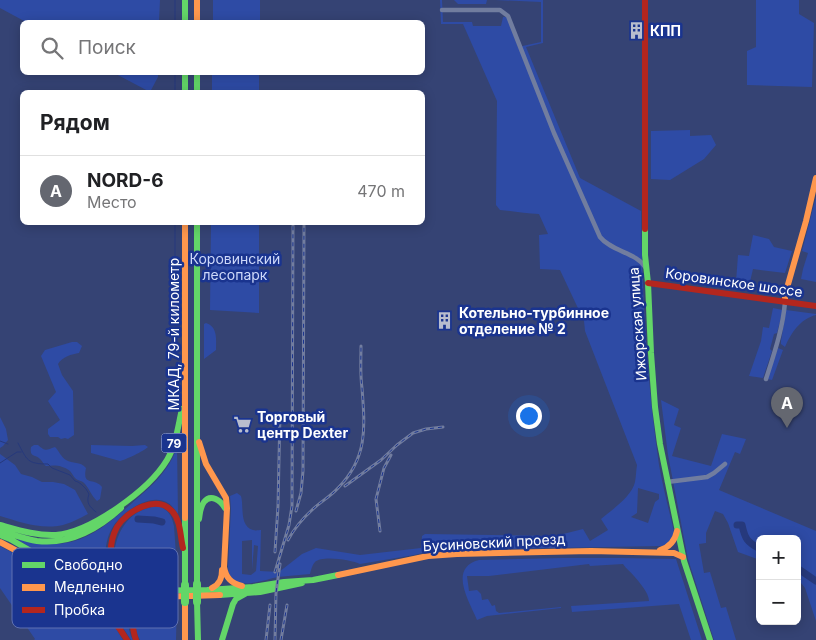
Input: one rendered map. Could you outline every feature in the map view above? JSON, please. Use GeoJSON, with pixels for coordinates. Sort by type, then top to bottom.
{"type":"FeatureCollection","features":[{"type":"Feature","properties":{"kind":"main road"},"geometry":{"type":"LineString","coordinates":[[185,0],[185,20]]}},
{"type":"Feature","properties":{"kind":"main road"},"geometry":{"type":"LineString","coordinates":[[197,0],[197,20]]}},
{"type":"Feature","properties":{"kind":"main road","name":"Ижорская улица"},"geometry":{"type":"LineString","coordinates":[[645,0],[645,255],[655,407],[667,482],[683,557],[710,640]]}},
{"type":"Feature","properties":{"kind":"main road"},"geometry":{"type":"LineString","coordinates":[[185,75],[185,90]]}},
{"type":"Feature","properties":{"kind":"main road"},"geometry":{"type":"LineString","coordinates":[[197,75],[197,90]]}},
{"type":"Feature","properties":{"kind":"main road"},"geometry":{"type":"LineString","coordinates":[[784,302],[816,178]]}},
{"type":"Feature","properties":{"kind":"main road","name":"МКАД, 79-й километр"},"geometry":{"type":"LineString","coordinates":[[183,640],[185,626],[185,225]]}},
{"type":"Feature","properties":{"kind":"main road","name":"МКАД, 79-й километр"},"geometry":{"type":"LineString","coordinates":[[197,225],[198,640]]}},
{"type":"Feature","properties":{"kind":"main road","name":"Коровинское шоссе"},"geometry":{"type":"LineString","coordinates":[[648,283],[816,306]]}},
{"type":"Feature","properties":{"kind":"main road","name":"79"},"geometry":{"type":"LineString","coordinates":[[134,494],[158,471],[168,458],[176,439],[185,395]]}},
{"type":"Feature","properties":{"kind":"main road"},"geometry":{"type":"LineString","coordinates":[[198,436],[206,464],[226,498],[225,574],[228,579],[236,584],[251,590]]}},
{"type":"Feature","properties":{"kind":"main road"},"geometry":{"type":"LineString","coordinates":[[0,525],[38,535],[63,535],[98,520],[134,494]]}},
{"type":"Feature","properties":{"kind":"main road"},"geometry":{"type":"LineString","coordinates":[[0,533],[45,542],[76,538],[106,521],[134,494]]}},
{"type":"Feature","properties":{"kind":"main road"},"geometry":{"type":"LineString","coordinates":[[198,525],[205,501],[216,498],[222,502],[225,510],[222,577],[217,586],[207,590]]}},
{"type":"Feature","properties":{"kind":"main road"},"geometry":{"type":"LineString","coordinates":[[111,548],[116,530],[128,516],[143,506],[153,503],[161,504],[169,508],[175,515],[185,562]]}},
{"type":"Feature","properties":{"kind":"main road"},"geometry":{"type":"LineString","coordinates":[[649,552],[668,547],[674,540],[677,529]]}},
{"type":"Feature","properties":{"kind":"main road"},"geometry":{"type":"LineString","coordinates":[[0,533],[26,548]]}},
{"type":"Feature","properties":{"kind":"main road"},"geometry":{"type":"LineString","coordinates":[[0,542],[12,548]]}},
{"type":"Feature","properties":{"kind":"main road","name":"Бусиновский проезд"},"geometry":{"type":"LineString","coordinates":[[251,590],[284,582],[313,580],[428,556],[592,551],[674,553],[683,557]]}},
{"type":"Feature","properties":{"kind":"main road"},"geometry":{"type":"LineString","coordinates":[[178,590],[251,590]]}},
{"type":"Feature","properties":{"kind":"main road"},"geometry":{"type":"LineString","coordinates":[[178,596],[218,595],[251,590]]}},
{"type":"Feature","properties":{"kind":"main road"},"geometry":{"type":"LineString","coordinates":[[222,640],[233,604],[236,599],[251,590]]}},
{"type":"Feature","properties":{"kind":"main road"},"geometry":{"type":"LineString","coordinates":[[119,628],[127,640]]}},
{"type":"Feature","properties":{"kind":"main road"},"geometry":{"type":"LineString","coordinates":[[132,628],[136,640]]}},
{"type":"Feature","properties":{"kind":"street"},"geometry":{"type":"LineString","coordinates":[[442,10],[500,10],[508,16],[554,133],[600,237],[606,243],[638,260],[646,269]]}},
{"type":"Feature","properties":{"kind":"street"},"geometry":{"type":"LineString","coordinates":[[766,378],[777,342],[784,302]]}},
{"type":"Feature","properties":{"kind":"street"},"geometry":{"type":"LineString","coordinates":[[667,482],[707,477],[725,464]]}},
{"type":"Feature","properties":{"kind":"green space"},"geometry":{"type":"Polygon","coordinates":[[[0,0],[160,0],[159,20],[22,20],[0,8],[0,0]]]}},
{"type":"Feature","properties":{"kind":"green space"},"geometry":{"type":"Polygon","coordinates":[[[213,0],[260,0],[260,20],[213,20],[213,0]]]}},
{"type":"Feature","properties":{"kind":"green space"},"geometry":{"type":"Polygon","coordinates":[[[440,0],[442,0],[443,22],[472,22],[473,26],[501,26],[503,17],[507,17],[518,47],[541,42],[541,2],[495,0],[543,0],[543,43],[526,47],[580,178],[641,211],[644,307],[651,402],[659,465],[674,532],[673,539],[662,546],[437,550],[360,564],[344,560],[324,559],[315,562],[310,574],[278,577],[244,584],[238,583],[231,578],[228,567],[230,496],[237,493],[241,496],[246,524],[253,530],[261,530],[260,571],[279,572],[302,554],[316,548],[360,555],[421,548],[422,536],[425,534],[555,536],[583,529],[590,541],[608,530],[601,519],[621,502],[630,492],[635,482],[637,465],[585,331],[584,321],[560,270],[540,269],[539,235],[548,234],[539,214],[500,210],[496,205],[497,101],[463,24],[441,24],[440,0]],[[638,488],[637,513],[631,517],[648,523],[655,502],[659,499],[659,494],[638,488]],[[252,540],[242,541],[242,574],[251,575],[256,571],[258,546],[254,545],[252,570],[252,540]]]}},
{"type":"Feature","properties":{"kind":"green space"},"geometry":{"type":"Polygon","coordinates":[[[454,0],[487,0],[486,4],[458,4],[454,0]]]}},
{"type":"Feature","properties":{"kind":"green space"},"geometry":{"type":"Polygon","coordinates":[[[756,0],[799,0],[799,14],[814,23],[812,87],[747,85],[747,51],[756,47],[756,0]]]}},
{"type":"Feature","properties":{"kind":"green space"},"geometry":{"type":"Polygon","coordinates":[[[118,75],[158,75],[151,90],[146,90],[118,75]]]}},
{"type":"Feature","properties":{"kind":"green space"},"geometry":{"type":"Polygon","coordinates":[[[212,75],[259,75],[259,90],[212,90],[212,75]]]}},
{"type":"Feature","properties":{"kind":"green space"},"geometry":{"type":"Polygon","coordinates":[[[690,130],[690,136],[711,135],[716,145],[704,159],[670,180],[651,179],[651,131],[690,130]]]}},
{"type":"Feature","properties":{"kind":"green space"},"geometry":{"type":"Polygon","coordinates":[[[816,197],[816,282],[801,279],[808,253],[802,251],[816,197]]]}},
{"type":"Feature","properties":{"kind":"green space","name":"Коровинский лесопарк"},"geometry":{"type":"Polygon","coordinates":[[[211,225],[259,225],[259,313],[210,310],[211,225]]]}},
{"type":"Feature","properties":{"kind":"green space"},"geometry":{"type":"Polygon","coordinates":[[[753,235],[769,239],[774,247],[792,251],[785,273],[753,269],[749,286],[736,282],[738,255],[749,256],[753,235]]]}},
{"type":"Feature","properties":{"kind":"green space"},"geometry":{"type":"Polygon","coordinates":[[[773,308],[783,310],[777,333],[774,334],[770,349],[772,351],[763,378],[749,376],[761,341],[763,327],[769,328],[773,308]]]}},
{"type":"Feature","properties":{"kind":"green space"},"geometry":{"type":"Polygon","coordinates":[[[786,310],[816,315],[805,320],[797,327],[785,347],[781,344],[781,341],[786,310]]]}},
{"type":"Feature","properties":{"kind":"green space"},"geometry":{"type":"Polygon","coordinates":[[[206,323],[213,327],[216,338],[216,350],[204,359],[204,324],[206,323]]]}},
{"type":"Feature","properties":{"kind":"green space"},"geometry":{"type":"Polygon","coordinates":[[[77,342],[82,346],[79,353],[70,355],[58,364],[62,375],[73,391],[74,435],[68,439],[61,439],[50,437],[48,434],[48,429],[60,420],[48,401],[56,392],[41,356],[45,350],[77,342]]]}},
{"type":"Feature","properties":{"kind":"green space"},"geometry":{"type":"Polygon","coordinates":[[[778,348],[783,350],[772,380],[767,379],[778,348]]]}},
{"type":"Feature","properties":{"kind":"green space"},"geometry":{"type":"Polygon","coordinates":[[[661,400],[679,409],[674,425],[681,428],[672,456],[711,466],[722,434],[746,439],[740,454],[735,452],[719,490],[816,531],[816,621],[805,588],[801,583],[801,535],[756,535],[756,559],[738,552],[723,514],[715,511],[706,533],[706,543],[699,544],[704,573],[710,572],[721,608],[726,607],[736,640],[714,640],[688,559],[668,455],[661,400]]]}},
{"type":"Feature","properties":{"kind":"green space"},"geometry":{"type":"Polygon","coordinates":[[[0,417],[6,429],[8,440],[0,448],[0,417]]]}},
{"type":"Feature","properties":{"kind":"green space"},"geometry":{"type":"Polygon","coordinates":[[[38,445],[46,450],[55,447],[66,460],[84,466],[86,468],[87,480],[102,487],[100,499],[97,501],[87,486],[76,479],[67,469],[58,466],[45,466],[39,458],[31,453],[31,447],[38,445]]]}},
{"type":"Feature","properties":{"kind":"green space"},"geometry":{"type":"Polygon","coordinates":[[[91,445],[145,445],[148,447],[120,461],[91,453],[91,445]]]}},
{"type":"Feature","properties":{"kind":"green space"},"geometry":{"type":"Polygon","coordinates":[[[177,446],[178,514],[171,505],[161,500],[146,501],[131,509],[118,520],[108,536],[106,548],[31,548],[18,540],[57,544],[71,542],[88,536],[110,522],[149,488],[165,470],[177,446]]]}},
{"type":"Feature","properties":{"kind":"green space"},"geometry":{"type":"Polygon","coordinates":[[[0,454],[15,465],[21,474],[42,482],[64,484],[75,490],[88,514],[66,524],[47,527],[31,525],[0,516],[0,454]]]}},
{"type":"Feature","properties":{"kind":"green space"},"geometry":{"type":"Polygon","coordinates":[[[159,506],[170,514],[174,526],[176,548],[115,548],[122,528],[134,515],[159,506]]]}},
{"type":"Feature","properties":{"kind":"green space"},"geometry":{"type":"Polygon","coordinates":[[[0,546],[12,553],[12,605],[0,588],[0,546]]]}},
{"type":"Feature","properties":{"kind":"green space"},"geometry":{"type":"Polygon","coordinates":[[[562,558],[676,559],[702,640],[691,640],[679,604],[572,612],[571,606],[649,601],[644,588],[623,564],[590,566],[589,564],[489,576],[467,576],[469,591],[477,590],[481,594],[482,600],[488,599],[492,606],[495,605],[496,611],[499,613],[561,607],[487,616],[477,620],[463,586],[464,570],[470,564],[479,560],[562,558]]]}},
{"type":"Feature","properties":{"kind":"green space"},"geometry":{"type":"Polygon","coordinates":[[[27,628],[116,628],[123,640],[34,640],[27,628]]]}},
{"type":"Feature","properties":{"kind":"green space"},"geometry":{"type":"Polygon","coordinates":[[[123,628],[129,628],[133,640],[131,640],[123,628]]]}},
{"type":"Feature","properties":{"kind":"green space"},"geometry":{"type":"Polygon","coordinates":[[[136,628],[176,628],[176,640],[140,640],[136,628]]]}},
{"type":"Feature","properties":{"kind":"waterway"},"geometry":{"type":"LineString","coordinates":[[175,0],[175,20]]}},
{"type":"Feature","properties":{"kind":"waterway"},"geometry":{"type":"LineString","coordinates":[[175,75],[175,90]]}},
{"type":"Feature","properties":{"kind":"waterway"},"geometry":{"type":"LineString","coordinates":[[175,225],[175,274]]}},
{"type":"Feature","properties":{"kind":"waterway"},"geometry":{"type":"LineString","coordinates":[[0,441],[8,444]]}},
{"type":"Feature","properties":{"kind":"waterway"},"geometry":{"type":"LineString","coordinates":[[18,443],[32,462],[48,464],[52,468],[70,475],[81,484],[89,494],[89,504],[96,512]]}},
{"type":"Feature","properties":{"kind":"waterway"},"geometry":{"type":"LineString","coordinates":[[0,463],[17,452],[21,452]]}},
{"type":"Feature","properties":{"kind":"waterway"},"geometry":{"type":"LineString","coordinates":[[138,519],[162,522]]}},
{"type":"Feature","properties":{"kind":"waterway"},"geometry":{"type":"LineString","coordinates":[[737,525],[742,525],[747,540],[756,546]]}},
{"type":"Feature","properties":{"kind":"waterway"},"geometry":{"type":"LineString","coordinates":[[801,571],[816,581]]}},
{"type":"Feature","properties":{"kind":"railway"},"geometry":{"type":"LineString","coordinates":[[275,572],[289,525],[292,506],[293,225]]}},
{"type":"Feature","properties":{"kind":"railway"},"geometry":{"type":"LineString","coordinates":[[296,511],[301,493],[303,471],[304,225]]}},
{"type":"Feature","properties":{"kind":"railway"},"geometry":{"type":"LineString","coordinates":[[288,540],[305,517],[348,477],[360,453],[364,429],[361,346]]}},
{"type":"Feature","properties":{"kind":"railway"},"geometry":{"type":"LineString","coordinates":[[275,552],[280,413]]}},
{"type":"Feature","properties":{"kind":"railway"},"geometry":{"type":"LineString","coordinates":[[345,486],[381,460],[413,433],[443,427]]}},
{"type":"Feature","properties":{"kind":"railway"},"geometry":{"type":"LineString","coordinates":[[380,531],[376,499],[384,468],[391,455]]}},
{"type":"Feature","properties":{"kind":"railway"},"geometry":{"type":"LineString","coordinates":[[275,640],[276,593],[280,564]]}},
{"type":"Feature","properties":{"kind":"railway"},"geometry":{"type":"LineString","coordinates":[[266,640],[270,605]]}},
{"type":"Feature","properties":{"kind":"railway"},"geometry":{"type":"LineString","coordinates":[[281,640],[287,605]]}},
{"type":"Feature","properties":{"kind":"traffic: fast"},"geometry":{"type":"LineString","coordinates":[[185,0],[185,20]]}},
{"type":"Feature","properties":{"kind":"traffic: fast"},"geometry":{"type":"LineString","coordinates":[[185,75],[185,90]]}},
{"type":"Feature","properties":{"kind":"traffic: fast"},"geometry":{"type":"LineString","coordinates":[[197,75],[197,90]]}},
{"type":"Feature","properties":{"kind":"traffic: fast"},"geometry":{"type":"LineString","coordinates":[[197,225],[197,584]]}},
{"type":"Feature","properties":{"kind":"traffic: fast"},"geometry":{"type":"LineString","coordinates":[[645,229],[651,353],[660,444],[684,561],[710,640]]}},
{"type":"Feature","properties":{"kind":"traffic: fast"},"geometry":{"type":"LineString","coordinates":[[0,525],[35,534],[56,535],[86,526],[118,508],[147,484],[167,460],[175,442],[182,409]]}},
{"type":"Feature","properties":{"kind":"traffic: fast"},"geometry":{"type":"LineString","coordinates":[[199,519],[200,510],[207,499],[216,499],[225,508]]}},
{"type":"Feature","properties":{"kind":"traffic: fast"},"geometry":{"type":"LineString","coordinates":[[0,531],[37,541],[49,542],[72,538],[103,523],[121,508]]}},
{"type":"Feature","properties":{"kind":"traffic: fast"},"geometry":{"type":"LineString","coordinates":[[185,518],[185,585]]}},
{"type":"Feature","properties":{"kind":"traffic: fast"},"geometry":{"type":"LineString","coordinates":[[0,535],[26,548]]}},
{"type":"Feature","properties":{"kind":"traffic: fast"},"geometry":{"type":"LineString","coordinates":[[178,590],[253,587],[338,575]]}},
{"type":"Feature","properties":{"kind":"traffic: fast"},"geometry":{"type":"LineString","coordinates":[[220,595],[260,592],[302,583]]}},
{"type":"Feature","properties":{"kind":"traffic: fast"},"geometry":{"type":"LineString","coordinates":[[197,584],[197,602]]}},
{"type":"Feature","properties":{"kind":"traffic: fast"},"geometry":{"type":"LineString","coordinates":[[185,585],[185,602]]}},
{"type":"Feature","properties":{"kind":"traffic: fast"},"geometry":{"type":"LineString","coordinates":[[222,640],[233,604],[236,599],[245,594]]}},
{"type":"Feature","properties":{"kind":"traffic: fast"},"geometry":{"type":"LineString","coordinates":[[197,602],[198,640]]}},
{"type":"Feature","properties":{"kind":"traffic: slow"},"geometry":{"type":"LineString","coordinates":[[197,0],[197,20]]}},
{"type":"Feature","properties":{"kind":"traffic: slow"},"geometry":{"type":"LineString","coordinates":[[785,302],[785,295],[816,178]]}},
{"type":"Feature","properties":{"kind":"traffic: slow"},"geometry":{"type":"LineString","coordinates":[[185,225],[185,518]]}},
{"type":"Feature","properties":{"kind":"traffic: slow"},"geometry":{"type":"LineString","coordinates":[[199,442],[206,464],[226,498],[225,571],[230,580],[242,586]]}},
{"type":"Feature","properties":{"kind":"traffic: slow"},"geometry":{"type":"LineString","coordinates":[[660,550],[672,543],[677,531]]}},
{"type":"Feature","properties":{"kind":"traffic: slow"},"geometry":{"type":"LineString","coordinates":[[0,542],[12,548]]}},
{"type":"Feature","properties":{"kind":"traffic: slow"},"geometry":{"type":"LineString","coordinates":[[338,575],[428,556],[457,554],[591,551],[674,553],[683,557]]}},
{"type":"Feature","properties":{"kind":"traffic: slow"},"geometry":{"type":"LineString","coordinates":[[212,588],[220,580],[222,570]]}},
{"type":"Feature","properties":{"kind":"traffic: slow"},"geometry":{"type":"LineString","coordinates":[[178,596],[220,595]]}},
{"type":"Feature","properties":{"kind":"traffic: slow"},"geometry":{"type":"LineString","coordinates":[[185,602],[185,640]]}},
{"type":"Feature","properties":{"kind":"traffic: jam"},"geometry":{"type":"LineString","coordinates":[[645,0],[645,229]]}},
{"type":"Feature","properties":{"kind":"traffic: jam"},"geometry":{"type":"LineString","coordinates":[[648,283],[816,306]]}},
{"type":"Feature","properties":{"kind":"traffic: jam"},"geometry":{"type":"LineString","coordinates":[[111,548],[114,534],[122,521],[135,510],[150,504],[165,506],[172,511],[180,529],[183,548]]}},
{"type":"Feature","properties":{"kind":"traffic: jam"},"geometry":{"type":"LineString","coordinates":[[119,628],[127,640]]}},
{"type":"Feature","properties":{"kind":"traffic: jam"},"geometry":{"type":"LineString","coordinates":[[133,628],[136,640]]}},
{"type":"Feature","properties":{"kind":"place","name":"КПП"},"geometry":{"type":"Point","coordinates":[636,30]}},
{"type":"Feature","properties":{"kind":"place","name":"Котельно-турбинное отделение № 2"},"geometry":{"type":"Point","coordinates":[445,320]}},
{"type":"Feature","properties":{"kind":"place","name":"Торговый центр Dexter"},"geometry":{"type":"Point","coordinates":[243,424]}},
{"type":"Feature","properties":{"kind":"place","name":"NORD-6"},"geometry":{"type":"Point","coordinates":[787,428]}}]}
